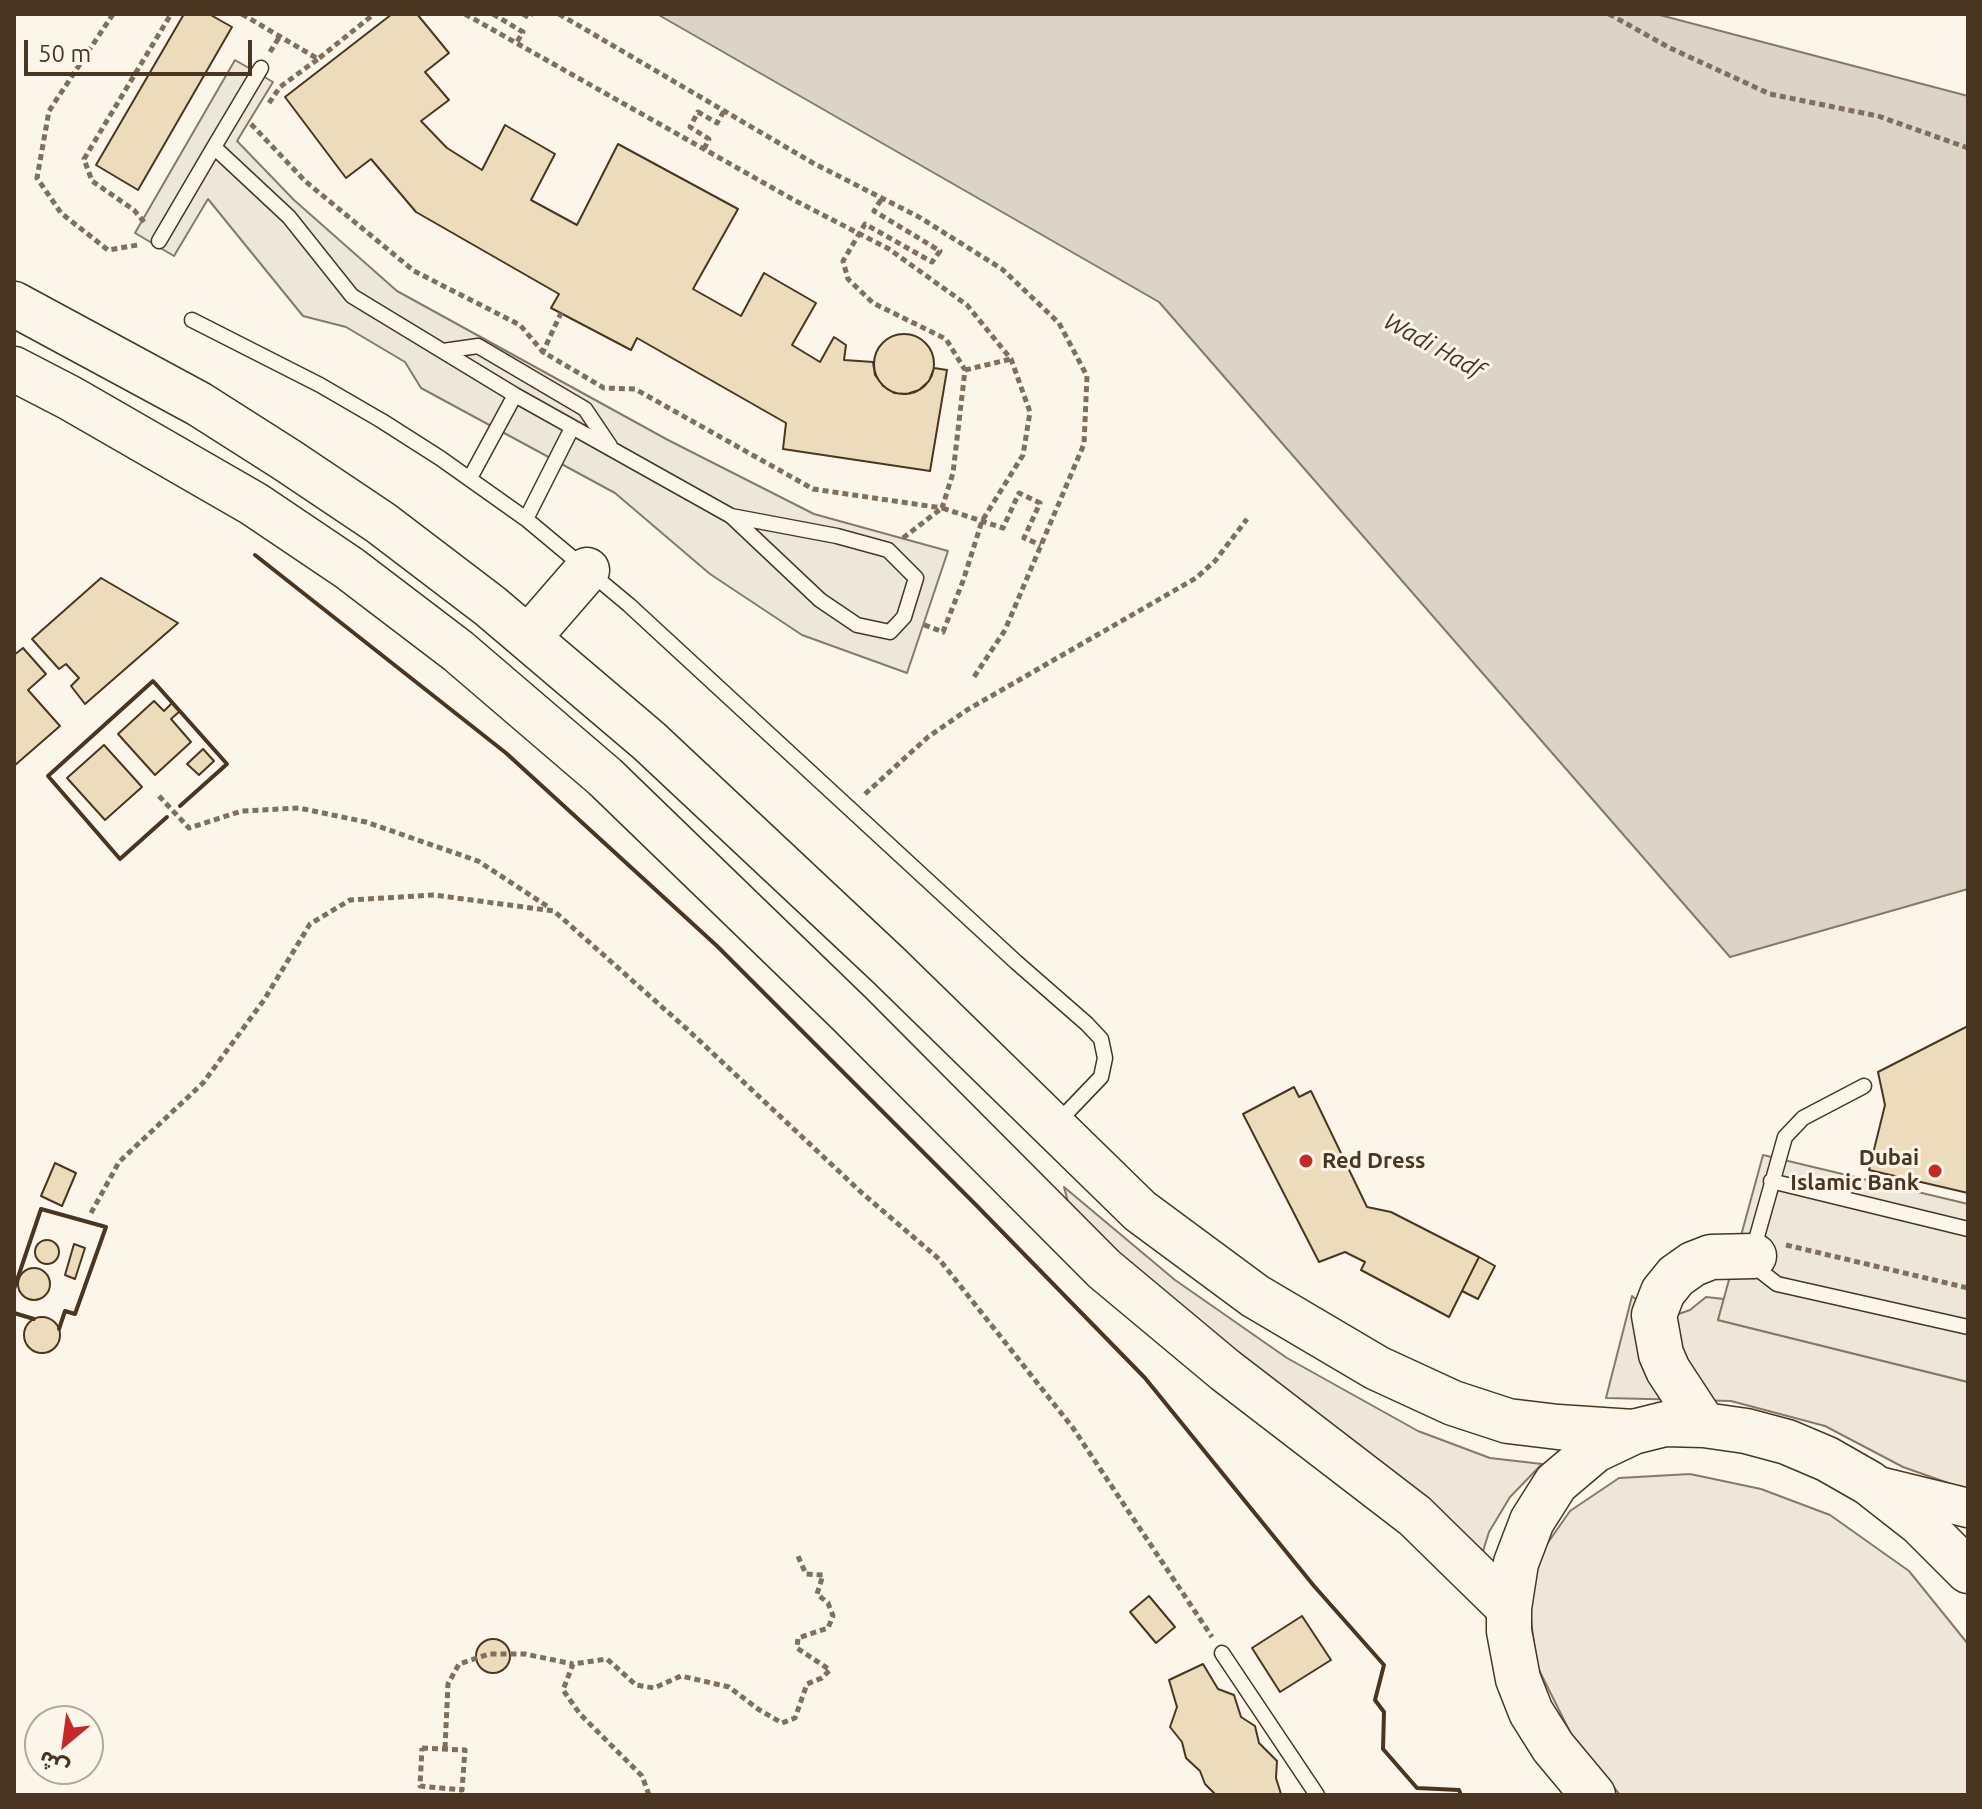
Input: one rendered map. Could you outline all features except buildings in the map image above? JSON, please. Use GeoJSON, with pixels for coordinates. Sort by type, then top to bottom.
{"type":"FeatureCollection","features":[{"type":"Feature","properties":{"kind":"highway"},"geometry":{"type":"LineString","coordinates":[[14,304],[199,404],[287,460],[435,563],[661,751],[888,965],[1140,1211],[1242,1287],[1377,1368],[1453,1403],[1508,1421],[1633,1432]]}},
{"type":"Feature","properties":{"kind":"highway"},"geometry":{"type":"LineString","coordinates":[[14,369],[254,504],[349,568],[458,651],[605,777],[1104,1269],[1225,1370],[1415,1516],[1509,1608]]}},
{"type":"Feature","properties":{"kind":"highway"},"geometry":{"type":"LineString","coordinates":[[528,638],[587,570]]}},
{"type":"Feature","properties":{"kind":"highway"},"geometry":{"type":"LineString","coordinates":[[1009,1172],[1053,1128]]}},
{"type":"Feature","properties":{"kind":"highway"},"geometry":{"type":"LineString","coordinates":[[1704,1425],[1668,1370],[1661,1354],[1654,1315],[1663,1292],[1676,1276],[1693,1264],[1711,1257],[1760,1267]]}},
{"type":"Feature","properties":{"kind":"highway"},"geometry":{"type":"LineString","coordinates":[[1593,1795],[1553,1747],[1531,1712],[1518,1679],[1509,1631],[1509,1608],[1516,1563],[1532,1521],[1556,1483],[1595,1450],[1633,1432],[1665,1424],[1746,1431],[1787,1442],[1827,1459],[1869,1483],[1920,1523],[1968,1571]]}},
{"type":"Feature","properties":{"kind":"main road"},"geometry":{"type":"LineString","coordinates":[[1869,1483],[1968,1508]]}},
{"type":"Feature","properties":{"kind":"lane"},"geometry":{"type":"LineString","coordinates":[[159,241],[261,68]]}},
{"type":"Feature","properties":{"kind":"lane"},"geometry":{"type":"LineString","coordinates":[[214,147],[289,217],[352,296],[515,395],[731,516],[820,600],[857,625],[890,632],[904,617],[916,578],[888,550],[837,536],[731,516]]}},
{"type":"Feature","properties":{"kind":"lane"},"geometry":{"type":"LineString","coordinates":[[192,320],[320,385],[382,421],[526,519],[629,605],[1101,1039],[1105,1058],[1101,1077],[1053,1128]]}},
{"type":"Feature","properties":{"kind":"lane"},"geometry":{"type":"LineString","coordinates":[[443,351],[478,346],[531,376],[585,409],[613,449]]}},
{"type":"Feature","properties":{"kind":"lane"},"geometry":{"type":"LineString","coordinates":[[470,478],[515,395]]}},
{"type":"Feature","properties":{"kind":"lane"},"geometry":{"type":"LineString","coordinates":[[526,519],[572,428]]}},
{"type":"Feature","properties":{"kind":"lane"},"geometry":{"type":"LineString","coordinates":[[1864,1086],[1816,1109],[1785,1137],[1771,1181],[1760,1267],[1777,1284],[1968,1327]]}},
{"type":"Feature","properties":{"kind":"lane"},"geometry":{"type":"LineString","coordinates":[[1771,1181],[1968,1229]]}},
{"type":"Feature","properties":{"kind":"lane"},"geometry":{"type":"LineString","coordinates":[[1222,1653],[1317,1795]]}},
{"type":"Feature","properties":{"kind":"path"},"geometry":{"type":"LineString","coordinates":[[113,14],[49,111],[37,178],[61,213],[108,250],[159,241],[134,210],[92,181],[84,159],[171,14]]}},
{"type":"Feature","properties":{"kind":"path"},"geometry":{"type":"LineString","coordinates":[[242,14],[318,59]]}},
{"type":"Feature","properties":{"kind":"path"},"geometry":{"type":"LineString","coordinates":[[262,113],[280,87],[374,14]]}},
{"type":"Feature","properties":{"kind":"path"},"geometry":{"type":"LineString","coordinates":[[465,14],[889,249],[967,305],[1011,359],[1030,412],[1023,455],[982,521],[943,632],[904,617]]}},
{"type":"Feature","properties":{"kind":"path"},"geometry":{"type":"LineString","coordinates":[[493,14],[523,32],[517,42]]}},
{"type":"Feature","properties":{"kind":"path"},"geometry":{"type":"LineString","coordinates":[[523,14],[530,18],[531,14]]}},
{"type":"Feature","properties":{"kind":"path"},"geometry":{"type":"LineString","coordinates":[[559,14],[813,163],[919,217],[1002,269],[1059,323],[1087,376],[1084,444],[1005,630],[974,677]]}},
{"type":"Feature","properties":{"kind":"path"},"geometry":{"type":"LineString","coordinates":[[1609,14],[1670,48],[1770,94],[1878,116],[1968,148]]}},
{"type":"Feature","properties":{"kind":"path"},"geometry":{"type":"LineString","coordinates":[[237,108],[305,181],[414,271],[520,325],[543,352],[604,388],[635,389],[813,489],[942,508],[1003,528],[1019,493],[1040,503],[1024,538],[1041,545]]}},
{"type":"Feature","properties":{"kind":"path"},"geometry":{"type":"LineString","coordinates":[[704,149],[709,139],[690,127],[698,112],[717,123],[724,111]]}},
{"type":"Feature","properties":{"kind":"path"},"geometry":{"type":"LineString","coordinates":[[882,198],[874,211],[940,251],[932,262],[865,224],[843,261],[848,279],[873,303],[946,339],[965,370],[953,473],[942,508],[888,550]]}},
{"type":"Feature","properties":{"kind":"path"},"geometry":{"type":"LineString","coordinates":[[531,376],[561,313]]}},
{"type":"Feature","properties":{"kind":"path"},"geometry":{"type":"LineString","coordinates":[[965,370],[1011,359]]}},
{"type":"Feature","properties":{"kind":"path"},"geometry":{"type":"LineString","coordinates":[[850,809],[928,737],[967,710],[1196,578],[1215,561],[1247,519]]}},
{"type":"Feature","properties":{"kind":"path"},"geometry":{"type":"LineString","coordinates":[[159,796],[189,828],[242,811],[299,808],[366,822],[478,861],[554,911],[688,1030],[862,1193],[939,1259],[1073,1428],[1222,1653]]}},
{"type":"Feature","properties":{"kind":"path"},"geometry":{"type":"LineString","coordinates":[[91,1213],[119,1162],[162,1125],[203,1083],[264,1000],[310,924],[350,900],[434,895],[554,911]]}},
{"type":"Feature","properties":{"kind":"path"},"geometry":{"type":"LineString","coordinates":[[1760,1267],[1774,1242],[1968,1288]]}},
{"type":"Feature","properties":{"kind":"path"},"geometry":{"type":"LineString","coordinates":[[445,1748],[448,1684],[459,1664],[489,1654],[513,1654],[573,1664],[607,1659],[636,1685],[654,1688],[681,1676],[729,1687],[782,1723],[795,1718],[807,1684],[822,1678],[830,1670],[797,1648],[798,1638],[828,1628],[833,1616],[828,1603],[817,1594],[823,1575],[806,1574],[797,1554]]}},
{"type":"Feature","properties":{"kind":"path"},"geometry":{"type":"LineString","coordinates":[[573,1664],[563,1690],[580,1714],[642,1776],[649,1795]]}},
{"type":"Feature","properties":{"kind":"path"},"geometry":{"type":"LineString","coordinates":[[422,1748],[465,1750],[462,1790],[441,1792],[420,1786],[422,1748]]}},
{"type":"Feature","properties":{"kind":"shaded area"},"geometry":{"type":"Polygon","coordinates":[[[235,60],[273,82],[237,141],[294,200],[397,291],[668,440],[814,514],[948,551],[907,673],[802,635],[710,574],[615,493],[421,388],[405,362],[346,327],[303,316],[208,199],[174,256],[135,233],[235,60]]]}},
{"type":"Feature","properties":{"kind":"shaded area"},"geometry":{"type":"Polygon","coordinates":[[[1763,1155],[1968,1204],[1968,1382],[1718,1320],[1763,1155]]]}},
{"type":"Feature","properties":{"kind":"shaded area"},"geometry":{"type":"Polygon","coordinates":[[[1064,1187],[1175,1280],[1287,1358],[1418,1431],[1490,1458],[1542,1464],[1510,1497],[1489,1532],[1478,1567],[1173,1310],[1069,1206],[1064,1187]]]}},
{"type":"Feature","properties":{"kind":"shaded area"},"geometry":{"type":"Polygon","coordinates":[[[1632,1296],[1649,1311],[1667,1318],[1690,1310],[1706,1297],[1724,1299],[1718,1320],[1968,1382],[1968,1490],[1903,1467],[1825,1426],[1731,1401],[1606,1398],[1632,1296]]]}},
{"type":"Feature","properties":{"kind":"shaded area"},"geometry":{"type":"Polygon","coordinates":[[[1690,1474],[1761,1489],[1830,1515],[1909,1571],[1968,1644],[1968,1795],[1620,1795],[1571,1734],[1537,1666],[1528,1598],[1540,1554],[1570,1511],[1619,1478],[1690,1474]]]}},
{"type":"Feature","properties":{"kind":"water","name":"Wadi Hadf"},"geometry":{"type":"Polygon","coordinates":[[[657,14],[1656,14],[1968,96],[1968,889],[1730,957],[1159,302],[657,14]]]}},
{"type":"Feature","properties":{"kind":"wall"},"geometry":{"type":"LineString","coordinates":[[255,555],[506,753],[717,946],[1145,1378],[1314,1586],[1384,1665],[1375,1700],[1384,1712],[1383,1749],[1417,1788],[1459,1790],[1461,1795]]}},
{"type":"Feature","properties":{"kind":"wall"},"geometry":{"type":"LineString","coordinates":[[167,817],[120,859],[48,776],[153,681],[227,764],[180,806]]}},
{"type":"Feature","properties":{"kind":"wall"},"geometry":{"type":"LineString","coordinates":[[14,1289],[41,1209],[106,1227],[75,1314],[65,1311],[59,1329]]}},
{"type":"Feature","properties":{"kind":"wall"},"geometry":{"type":"LineString","coordinates":[[14,1313],[34,1319]]}},
{"type":"Feature","properties":{"kind":"place","name":"Red Dress"},"geometry":{"type":"Point","coordinates":[1306,1161]}},
{"type":"Feature","properties":{"kind":"place","name":"Dubai Islamic Bank"},"geometry":{"type":"Point","coordinates":[1935,1171]}}]}
